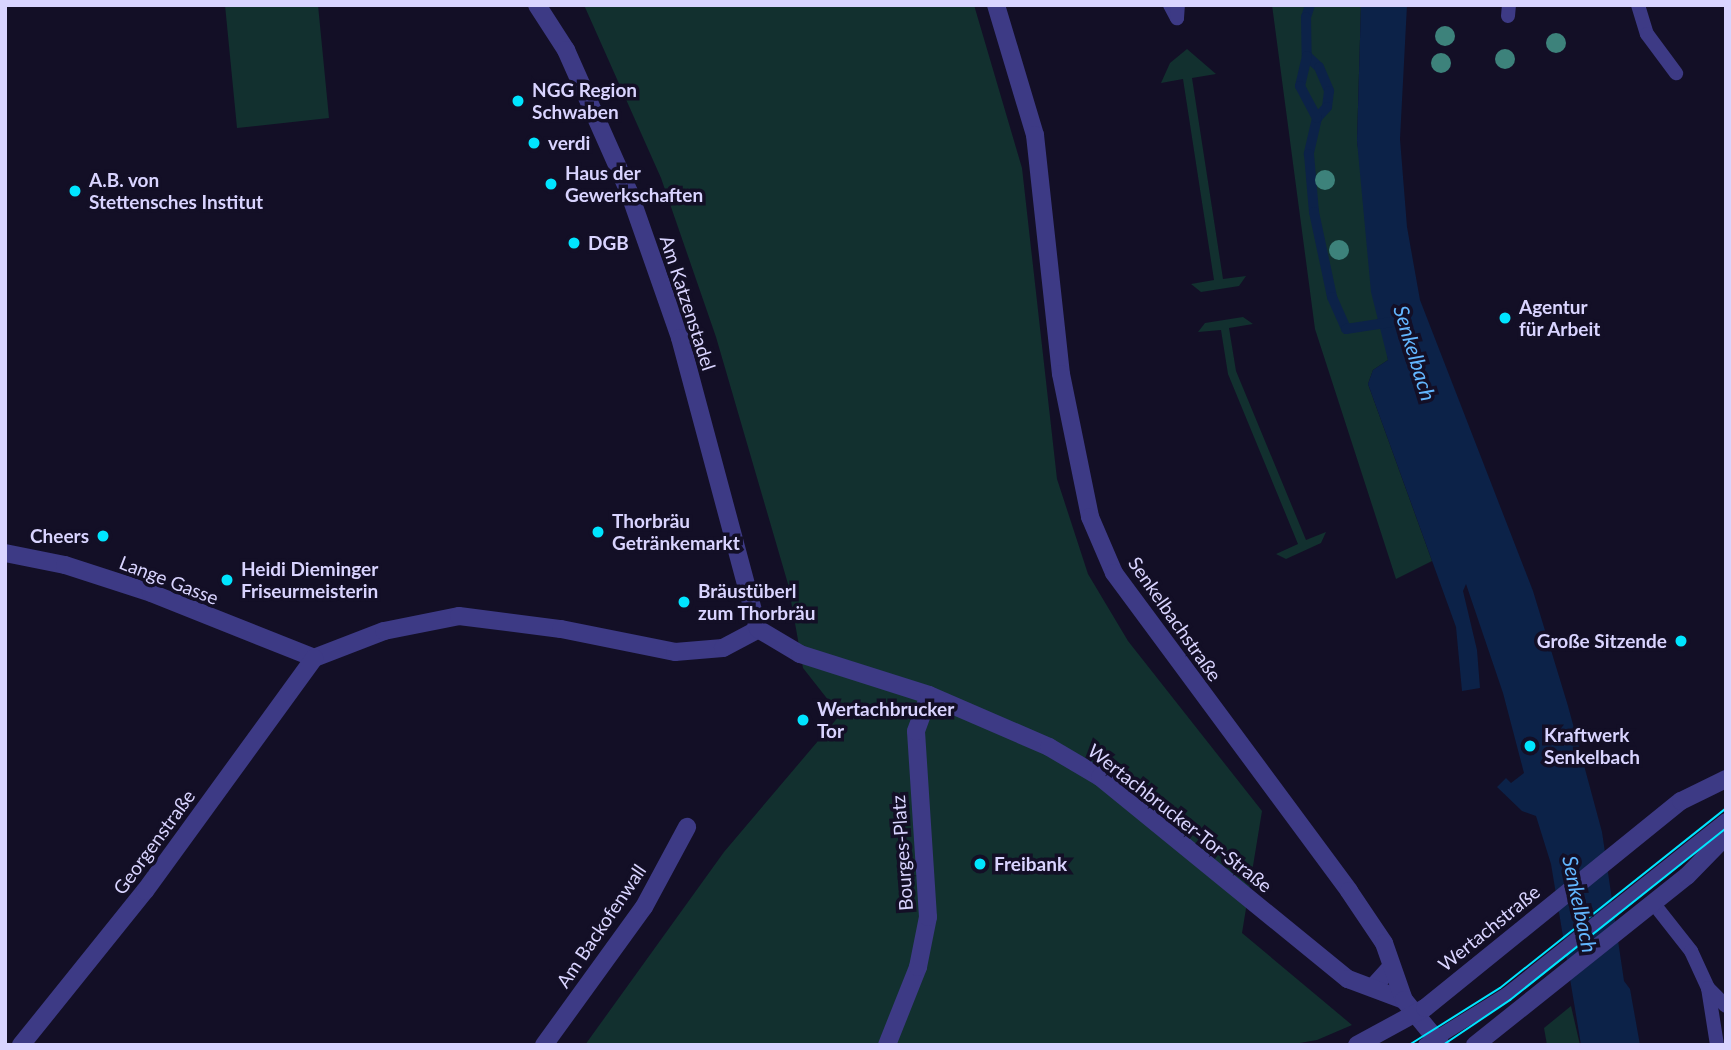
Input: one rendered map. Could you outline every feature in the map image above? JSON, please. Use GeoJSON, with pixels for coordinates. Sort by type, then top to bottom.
{"type":"FeatureCollection","features":[{"type":"Feature","properties":{"kind":"street","name":"Am Katzenstadel"},"geometry":{"type":"LineString","coordinates":[[537,5],[566,50],[629,192],[680,338],[758,629]]}},
{"type":"Feature","properties":{"kind":"street","name":"Senkelbachstraße"},"geometry":{"type":"LineString","coordinates":[[996,5],[1035,135],[1061,374],[1090,517],[1114,573],[1349,891],[1384,943],[1391,967],[1410,1007]]}},
{"type":"Feature","properties":{"kind":"street","name":"Lange Gasse"},"geometry":{"type":"LineString","coordinates":[[5,553],[65,565],[151,593],[314,658]]}},
{"type":"Feature","properties":{"kind":"street"},"geometry":{"type":"LineString","coordinates":[[314,658],[384,631],[459,616],[561,629],[675,652],[723,648],[758,629]]}},
{"type":"Feature","properties":{"kind":"street","name":"Wertachbrucker-Tor-Straße"},"geometry":{"type":"LineString","coordinates":[[758,629],[800,654],[929,695],[1049,747],[1100,777],[1348,979],[1374,986],[1410,1007]]}},
{"type":"Feature","properties":{"kind":"street","name":"Georgenstraße"},"geometry":{"type":"LineString","coordinates":[[21,1045],[145,891],[314,658]]}},
{"type":"Feature","properties":{"kind":"street","name":"Bourges-Platz"},"geometry":{"type":"LineString","coordinates":[[887,1045],[918,967],[928,917],[916,731],[929,695]]}},
{"type":"Feature","properties":{"kind":"street","name":"Wertachstraße"},"geometry":{"type":"LineString","coordinates":[[1357,1045],[1555,901],[1681,802],[1726,779]]}},
{"type":"Feature","properties":{"kind":"street","name":"Am Backofenwall"},"geometry":{"type":"LineString","coordinates":[[544,1045],[644,907],[687,827]]}},
{"type":"Feature","properties":{"kind":"street"},"geometry":{"type":"LineString","coordinates":[[1475,1045],[1654,904],[1726,836]]}},
{"type":"Feature","properties":{"kind":"street"},"geometry":{"type":"LineString","coordinates":[[1374,986],[1391,967]]}},
{"type":"Feature","properties":{"kind":"street"},"geometry":{"type":"LineString","coordinates":[[1410,1007],[1434,1043]]}},
{"type":"Feature","properties":{"kind":"lane"},"geometry":{"type":"LineString","coordinates":[[1170,5],[1177,18],[1178,5]]}},
{"type":"Feature","properties":{"kind":"lane"},"geometry":{"type":"LineString","coordinates":[[1638,5],[1647,34],[1676,72]]}},
{"type":"Feature","properties":{"kind":"lane"},"geometry":{"type":"LineString","coordinates":[[1434,1043],[1506,995],[1726,820]]}},
{"type":"Feature","properties":{"kind":"lane"},"geometry":{"type":"LineString","coordinates":[[1654,904],[1691,951],[1708,988],[1717,1045]]}},
{"type":"Feature","properties":{"kind":"lane"},"geometry":{"type":"LineString","coordinates":[[1708,988],[1726,1006]]}},
{"type":"Feature","properties":{"kind":"green space"},"geometry":{"type":"Polygon","coordinates":[[[225,5],[318,5],[329,118],[237,128],[225,5]]]}},
{"type":"Feature","properties":{"kind":"green space"},"geometry":{"type":"Polygon","coordinates":[[[584,5],[974,5],[1022,168],[1057,479],[1088,574],[1128,641],[1262,811],[1242,933],[1352,1025],[1317,1040],[1288,1045],[585,1045],[724,852],[840,715],[803,668],[788,584],[716,337],[661,178],[584,5]]]}},
{"type":"Feature","properties":{"kind":"green space"},"geometry":{"type":"Polygon","coordinates":[[[1272,5],[1361,5],[1357,141],[1388,360],[1373,370],[1368,384],[1432,561],[1396,579],[1315,329],[1272,5]]]}},
{"type":"Feature","properties":{"kind":"green space"},"geometry":{"type":"Polygon","coordinates":[[[1187,49],[1216,74],[1192,78],[1223,279],[1246,276],[1239,286],[1201,292],[1191,284],[1214,280],[1183,79],[1161,83],[1170,63],[1187,49]]]}},
{"type":"Feature","properties":{"kind":"green space"},"geometry":{"type":"Polygon","coordinates":[[[1243,317],[1253,324],[1229,328],[1236,371],[1306,540],[1326,532],[1321,543],[1286,559],[1276,554],[1298,544],[1228,374],[1221,330],[1198,332],[1205,323],[1243,317]]]}},
{"type":"Feature","properties":{"kind":"green space"},"geometry":{"type":"Polygon","coordinates":[[[1571,1006],[1580,1045],[1547,1045],[1544,1028],[1571,1006]]]}},
{"type":"Feature","properties":{"kind":"water","name":"Senkelbach"},"geometry":{"type":"Polygon","coordinates":[[[1361,5],[1407,5],[1400,139],[1407,227],[1420,300],[1533,591],[1568,706],[1602,832],[1624,981],[1630,989],[1640,1045],[1581,1045],[1551,864],[1536,816],[1522,811],[1497,787],[1506,778],[1511,783],[1524,773],[1503,693],[1466,584],[1463,591],[1477,650],[1480,688],[1462,691],[1456,627],[1368,384],[1373,370],[1388,360],[1371,292],[1357,141],[1361,5]]]}},
{"type":"Feature","properties":{"kind":"waterway","name":"Senkelbach"},"geometry":{"type":"LineString","coordinates":[[1310,5],[1306,17],[1307,56],[1319,67],[1329,91],[1327,107],[1317,118],[1309,154],[1314,212],[1332,297],[1346,329],[1391,322]]}},
{"type":"Feature","properties":{"kind":"waterway"},"geometry":{"type":"LineString","coordinates":[[1307,56],[1300,86],[1317,118]]}},
{"type":"Feature","properties":{"kind":"tram line"},"geometry":{"type":"LineString","coordinates":[[1409,1045],[1500,988],[1726,808]]}},
{"type":"Feature","properties":{"kind":"tram line"},"geometry":{"type":"LineString","coordinates":[[1443,1045],[1510,1000],[1726,828]]}},
{"type":"Feature","properties":{"kind":"place","name":"NGG Region Schwaben"},"geometry":{"type":"Point","coordinates":[518,101]}},
{"type":"Feature","properties":{"kind":"place","name":"verdi"},"geometry":{"type":"Point","coordinates":[534,143]}},
{"type":"Feature","properties":{"kind":"place","name":"Haus der Gewerkschaften"},"geometry":{"type":"Point","coordinates":[551,184]}},
{"type":"Feature","properties":{"kind":"place","name":"A.B. von Stettensches Institut"},"geometry":{"type":"Point","coordinates":[75,191]}},
{"type":"Feature","properties":{"kind":"place","name":"DGB"},"geometry":{"type":"Point","coordinates":[574,243]}},
{"type":"Feature","properties":{"kind":"place","name":"Agentur für Arbeit"},"geometry":{"type":"Point","coordinates":[1505,318]}},
{"type":"Feature","properties":{"kind":"place","name":"Thorbräu Getränkemarkt"},"geometry":{"type":"Point","coordinates":[598,532]}},
{"type":"Feature","properties":{"kind":"place","name":"Cheers"},"geometry":{"type":"Point","coordinates":[103,536]}},
{"type":"Feature","properties":{"kind":"place","name":"Heidi Dieminger Friseurmeisterin"},"geometry":{"type":"Point","coordinates":[227,580]}},
{"type":"Feature","properties":{"kind":"place","name":"Bräustüberl zum Thorbräu"},"geometry":{"type":"Point","coordinates":[684,602]}},
{"type":"Feature","properties":{"kind":"place","name":"Große Sitzende"},"geometry":{"type":"Point","coordinates":[1681,641]}},
{"type":"Feature","properties":{"kind":"place","name":"Wertachbrucker Tor"},"geometry":{"type":"Point","coordinates":[803,720]}},
{"type":"Feature","properties":{"kind":"place","name":"Kraftwerk Senkelbach"},"geometry":{"type":"Point","coordinates":[1530,746]}},
{"type":"Feature","properties":{"kind":"place","name":"Freibank"},"geometry":{"type":"Point","coordinates":[980,864]}}]}
